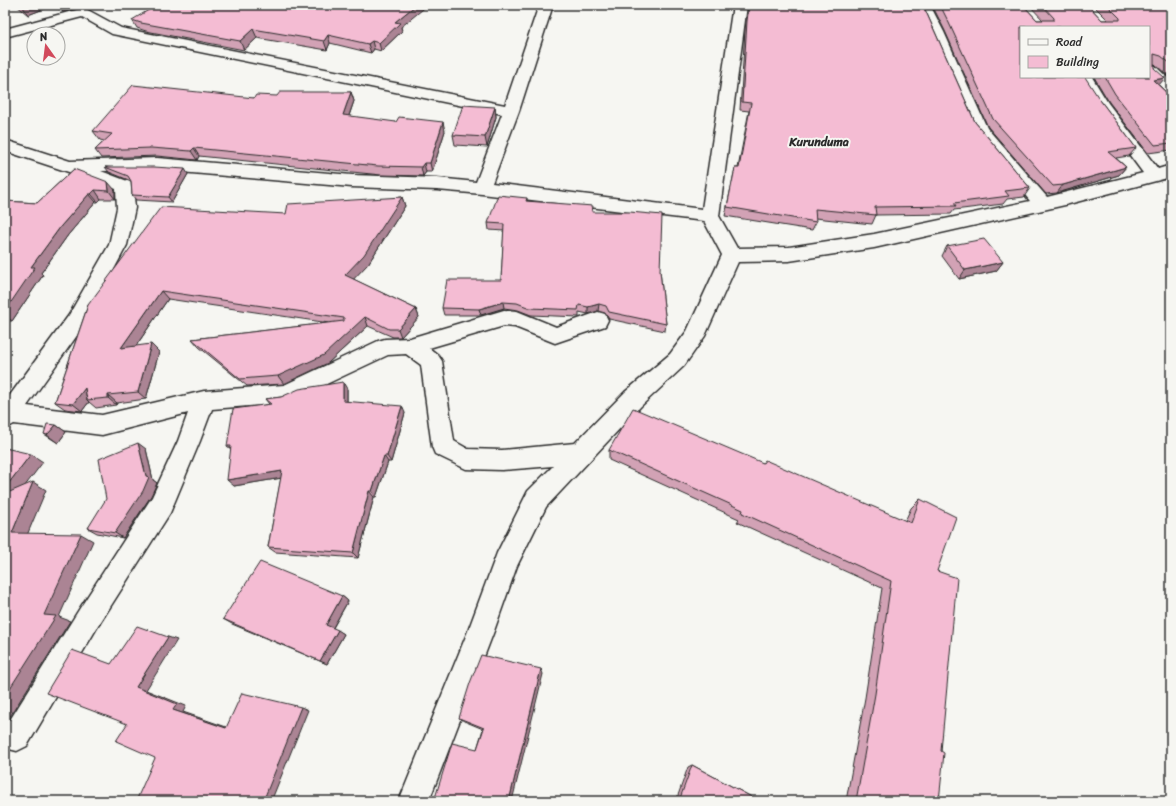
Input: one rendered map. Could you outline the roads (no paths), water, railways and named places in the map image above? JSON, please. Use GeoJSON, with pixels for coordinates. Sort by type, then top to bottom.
{"type":"FeatureCollection","features":[{"type":"Feature","properties":{"kind":"street"},"geometry":{"type":"LineString","coordinates":[[5,33],[84,12],[102,5]]}},
{"type":"Feature","properties":{"kind":"street"},"geometry":{"type":"LineString","coordinates":[[482,188],[511,112],[546,5]]}},
{"type":"Feature","properties":{"kind":"street"},"geometry":{"type":"LineString","coordinates":[[731,255],[710,216],[740,5]]}},
{"type":"Feature","properties":{"kind":"street"},"geometry":{"type":"LineString","coordinates":[[923,5],[937,32],[980,130],[1043,204]]}},
{"type":"Feature","properties":{"kind":"street"},"geometry":{"type":"LineString","coordinates":[[84,12],[117,31],[511,112]]}},
{"type":"Feature","properties":{"kind":"street"},"geometry":{"type":"LineString","coordinates":[[1150,69],[1171,89]]}},
{"type":"Feature","properties":{"kind":"street"},"geometry":{"type":"LineString","coordinates":[[1085,78],[1101,105],[1154,176]]}},
{"type":"Feature","properties":{"kind":"street"},"geometry":{"type":"LineString","coordinates":[[5,145],[70,166],[124,186],[126,208],[118,245],[76,321],[8,416]]}},
{"type":"Feature","properties":{"kind":"street"},"geometry":{"type":"LineString","coordinates":[[70,166],[157,164],[352,181],[482,188],[710,216]]}},
{"type":"Feature","properties":{"kind":"street"},"geometry":{"type":"LineString","coordinates":[[731,255],[789,254],[874,241],[1043,204],[1171,171]]}},
{"type":"Feature","properties":{"kind":"street"},"geometry":{"type":"LineString","coordinates":[[414,801],[481,631],[506,562],[537,499],[633,399],[677,360],[694,336],[731,255]]}},
{"type":"Feature","properties":{"kind":"street"},"geometry":{"type":"LineString","coordinates":[[8,416],[102,425],[204,400],[286,394],[385,347],[410,346],[504,318],[517,319],[555,335],[598,320]]}},
{"type":"Feature","properties":{"kind":"street"},"geometry":{"type":"LineString","coordinates":[[410,346],[431,361],[442,447],[466,459],[502,460],[582,453]]}},
{"type":"Feature","properties":{"kind":"street"},"geometry":{"type":"LineString","coordinates":[[5,734],[17,736],[89,617],[161,505],[189,441],[204,400]]}},
{"type":"Feature","properties":{"kind":"district","name":"Kurunduma"},"geometry":{"type":"Point","coordinates":[819,142]}}]}
